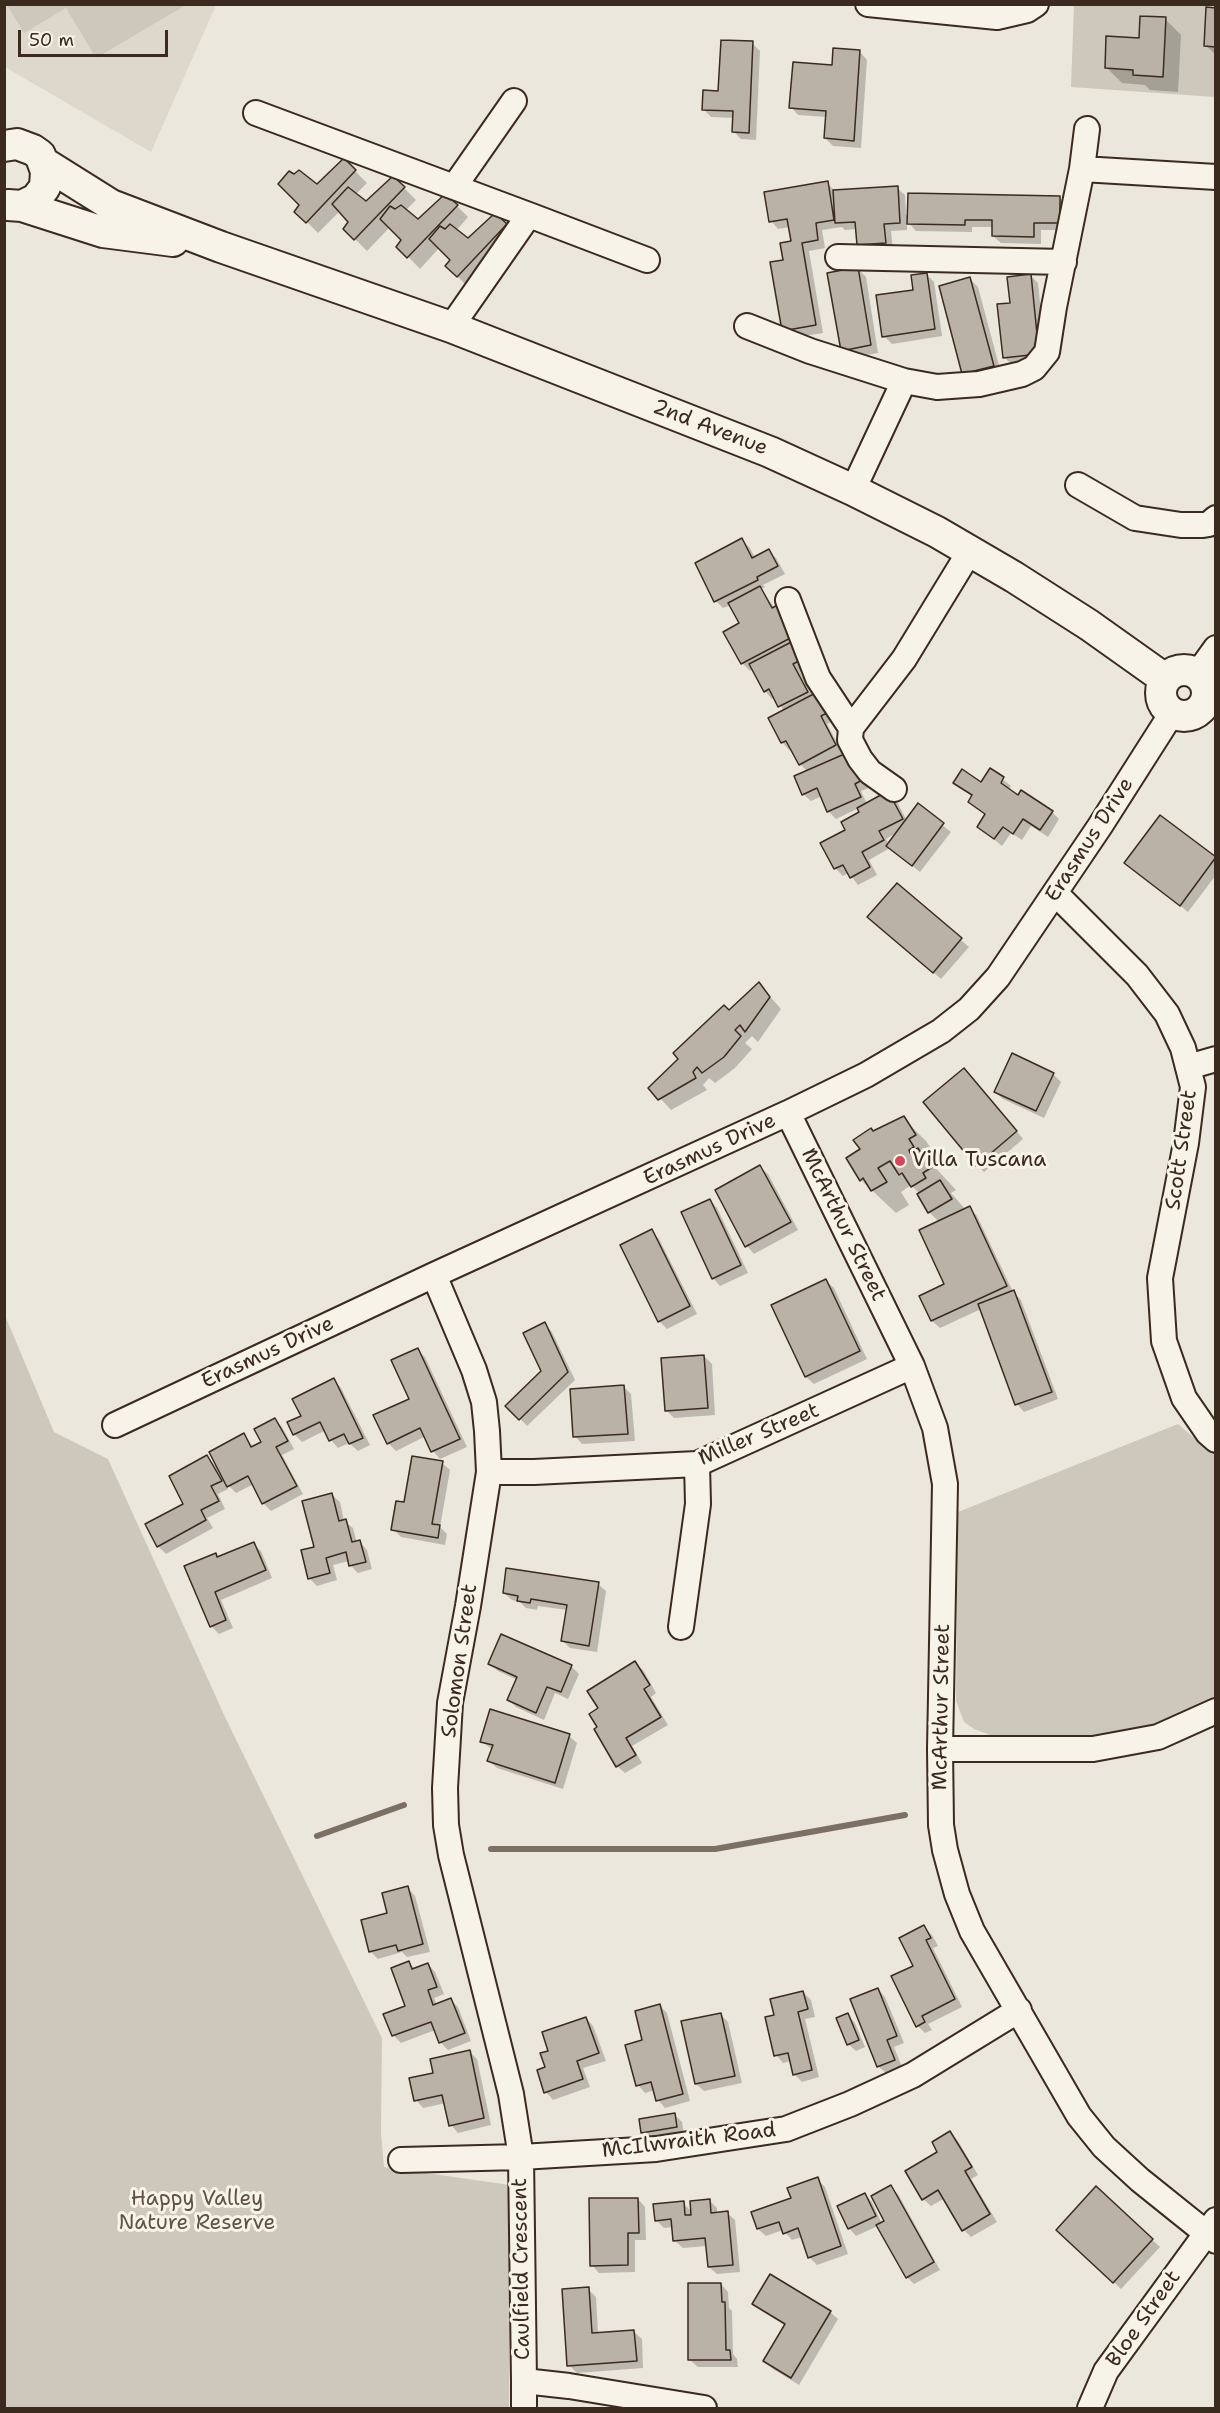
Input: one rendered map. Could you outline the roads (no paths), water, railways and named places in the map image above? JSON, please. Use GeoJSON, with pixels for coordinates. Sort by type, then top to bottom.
{"type":"FeatureCollection","features":[{"type":"Feature","properties":{"kind":"street"},"geometry":{"type":"LineString","coordinates":[[868,4],[997,17],[1028,10],[1036,4]]}},
{"type":"Feature","properties":{"kind":"street"},"geometry":{"type":"LineString","coordinates":[[454,187],[514,101]]}},
{"type":"Feature","properties":{"kind":"street"},"geometry":{"type":"LineString","coordinates":[[256,112],[647,260]]}},
{"type":"Feature","properties":{"kind":"street"},"geometry":{"type":"LineString","coordinates":[[747,326],[810,351],[904,381],[937,387],[980,384],[1022,374],[1034,368],[1047,352],[1082,169],[1087,129]]}},
{"type":"Feature","properties":{"kind":"street","name":"2nd Avenue"},"geometry":{"type":"LineString","coordinates":[[4,146],[17,144],[26,146],[40,155],[46,171],[45,187],[36,199],[13,205]]}},
{"type":"Feature","properties":{"kind":"street","name":"2nd Avenue"},"geometry":{"type":"LineString","coordinates":[[44,163],[111,205],[221,247],[451,327],[770,452],[853,490],[970,551],[1080,619],[1165,679]]}},
{"type":"Feature","properties":{"kind":"street"},"geometry":{"type":"LineString","coordinates":[[1082,169],[1215,177]]}},
{"type":"Feature","properties":{"kind":"street","name":"2nd Avenue"},"geometry":{"type":"LineString","coordinates":[[13,205],[103,232],[221,247]]}},
{"type":"Feature","properties":{"kind":"street"},"geometry":{"type":"LineString","coordinates":[[451,327],[528,215]]}},
{"type":"Feature","properties":{"kind":"street"},"geometry":{"type":"LineString","coordinates":[[838,256],[1064,262]]}},
{"type":"Feature","properties":{"kind":"street"},"geometry":{"type":"LineString","coordinates":[[853,490],[904,381]]}},
{"type":"Feature","properties":{"kind":"street"},"geometry":{"type":"LineString","coordinates":[[1078,484],[1136,518],[1192,525],[1209,524],[1215,518]]}},
{"type":"Feature","properties":{"kind":"street"},"geometry":{"type":"LineString","coordinates":[[894,789],[870,772],[860,759],[850,740],[851,728],[904,658],[970,551]]}},
{"type":"Feature","properties":{"kind":"street"},"geometry":{"type":"LineString","coordinates":[[788,600],[818,678],[851,728]]}},
{"type":"Feature","properties":{"kind":"street"},"geometry":{"type":"LineString","coordinates":[[1198,673],[1215,648]]}},
{"type":"Feature","properties":{"kind":"street"},"geometry":{"type":"LineString","coordinates":[[1177,670],[1191,670],[1198,673],[1207,685],[1210,711],[1191,716],[1172,713],[1163,703],[1161,695],[1165,679],[1177,670]]}},
{"type":"Feature","properties":{"kind":"street","name":"Erasmus Drive"},"geometry":{"type":"LineString","coordinates":[[115,1425],[434,1275],[788,1113],[904,1054],[969,1009],[998,977],[1172,713]]}},
{"type":"Feature","properties":{"kind":"street","name":"Scott Street"},"geometry":{"type":"LineString","coordinates":[[1055,893],[1137,975],[1167,1014],[1183,1048],[1194,1087],[1186,1143],[1160,1278],[1164,1341],[1184,1398],[1215,1440]]}},
{"type":"Feature","properties":{"kind":"street"},"geometry":{"type":"LineString","coordinates":[[1188,1067],[1215,1059]]}},
{"type":"Feature","properties":{"kind":"street","name":"McArthur Street"},"geometry":{"type":"LineString","coordinates":[[788,1113],[912,1366],[936,1428],[945,1484],[940,1749],[941,1825],[957,1894],[972,1931],[1079,2116],[1104,2147],[1140,2180],[1212,2231]]}},
{"type":"Feature","properties":{"kind":"street","name":"Solomon Street"},"geometry":{"type":"LineString","coordinates":[[434,1275],[474,1370],[484,1402],[489,1472],[450,1703],[445,1788],[446,1825],[451,1855],[511,2094],[521,2157]]}},
{"type":"Feature","properties":{"kind":"street","name":"Miller Street"},"geometry":{"type":"LineString","coordinates":[[489,1472],[697,1464],[912,1366]]}},
{"type":"Feature","properties":{"kind":"street"},"geometry":{"type":"LineString","coordinates":[[681,1627],[698,1504],[697,1464]]}},
{"type":"Feature","properties":{"kind":"street"},"geometry":{"type":"LineString","coordinates":[[940,1749],[1093,1749],[1158,1737],[1215,1711]]}},
{"type":"Feature","properties":{"kind":"street","name":"McIlwraith Road"},"geometry":{"type":"LineString","coordinates":[[401,2160],[521,2157],[656,2149],[786,2129],[850,2104],[913,2075],[1019,2010]]}},
{"type":"Feature","properties":{"kind":"street","name":"Caulfield Crescent"},"geometry":{"type":"LineString","coordinates":[[521,2157],[524,2409]]}},
{"type":"Feature","properties":{"kind":"street","name":"Bloe Street"},"geometry":{"type":"LineString","coordinates":[[1090,2409],[1106,2371],[1212,2231]]}},
{"type":"Feature","properties":{"kind":"street","name":"Caulfield Crescent"},"geometry":{"type":"LineString","coordinates":[[524,2381],[569,2386],[704,2409]]}},
{"type":"Feature","properties":{"kind":"waterway"},"geometry":{"type":"LineString","coordinates":[[317,1836],[404,1805]]}},
{"type":"Feature","properties":{"kind":"waterway"},"geometry":{"type":"LineString","coordinates":[[491,1849],[715,1849],[905,1815]]}},
{"type":"Feature","properties":{"kind":"place","name":"Villa Tuscana"},"geometry":{"type":"Point","coordinates":[900,1161]}},
{"type":"Feature","properties":{"kind":"park label","name":"Happy Valley Nature Reserve"},"geometry":{"type":"Point","coordinates":[197,2212]}}]}
